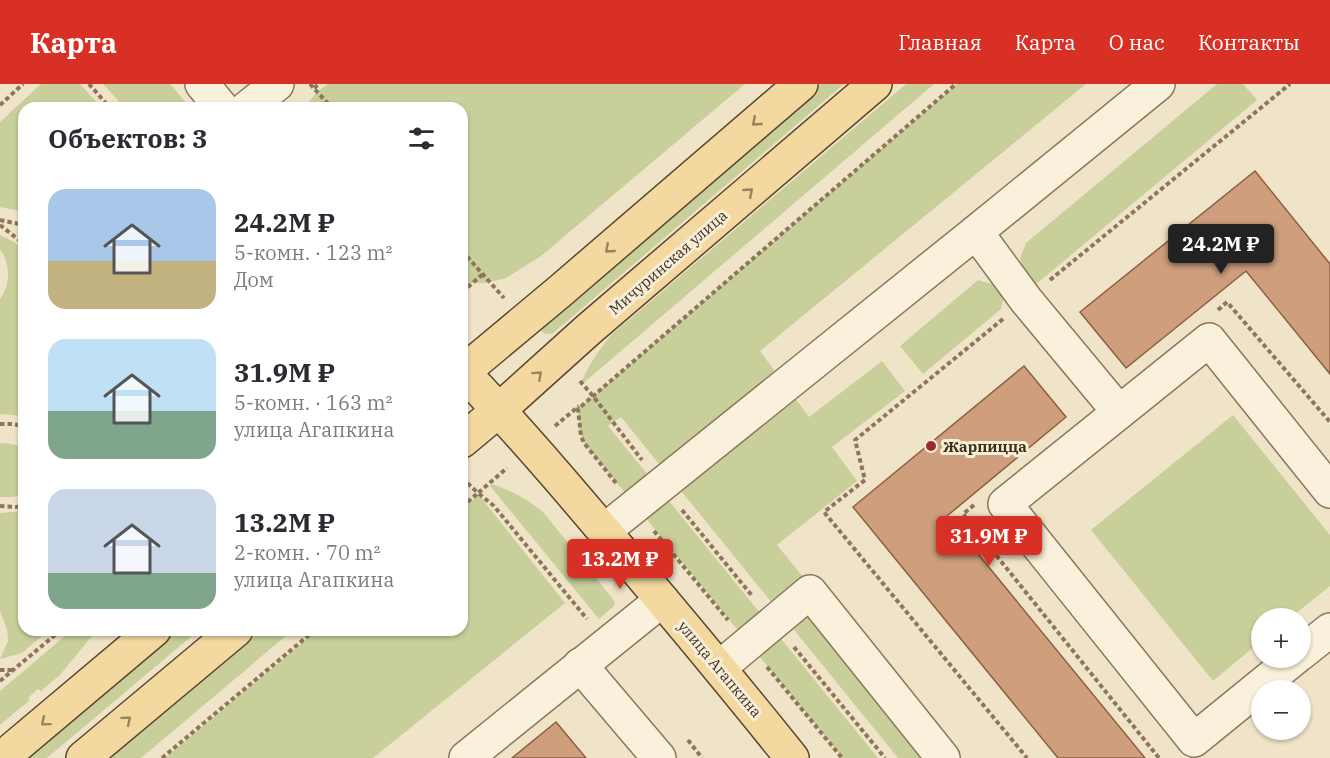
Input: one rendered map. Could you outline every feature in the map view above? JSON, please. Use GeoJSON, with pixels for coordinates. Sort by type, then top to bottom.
{"type":"FeatureCollection","features":[{"type":"Feature","properties":{"kind":"main road","name":"Мичуринская улица"},"geometry":{"type":"LineString","coordinates":[[468,410],[473,384],[568,284],[801,84]]}},
{"type":"Feature","properties":{"kind":"main road","name":"Мичуринская улица"},"geometry":{"type":"LineString","coordinates":[[473,384],[589,329],[875,84]]}},
{"type":"Feature","properties":{"kind":"main road","name":"улица Агапкина"},"geometry":{"type":"LineString","coordinates":[[473,384],[604,531],[792,758]]}},
{"type":"Feature","properties":{"kind":"main road"},"geometry":{"type":"LineString","coordinates":[[2,758],[147,636]]}},
{"type":"Feature","properties":{"kind":"main road"},"geometry":{"type":"LineString","coordinates":[[83,758],[229,636]]}},
{"type":"Feature","properties":{"kind":"street"},"geometry":{"type":"LineString","coordinates":[[202,84],[217,102]]}},
{"type":"Feature","properties":{"kind":"street"},"geometry":{"type":"LineString","coordinates":[[254,102],[277,84]]}},
{"type":"Feature","properties":{"kind":"street"},"geometry":{"type":"LineString","coordinates":[[604,531],[1158,84]]}},
{"type":"Feature","properties":{"kind":"street"},"geometry":{"type":"LineString","coordinates":[[976,232],[1026,300],[1119,412]]}},
{"type":"Feature","properties":{"kind":"street"},"geometry":{"type":"LineString","coordinates":[[1282,668],[1194,740],[1005,504],[1209,340],[1330,491]]}},
{"type":"Feature","properties":{"kind":"street"},"geometry":{"type":"LineString","coordinates":[[719,668],[810,592],[943,758]]}},
{"type":"Feature","properties":{"kind":"street"},"geometry":{"type":"LineString","coordinates":[[466,758],[662,600]]}},
{"type":"Feature","properties":{"kind":"street"},"geometry":{"type":"LineString","coordinates":[[1311,645],[1330,630]]}},
{"type":"Feature","properties":{"kind":"street"},"geometry":{"type":"LineString","coordinates":[[580,665],[659,758]]}},
{"type":"Feature","properties":{"kind":"path"},"geometry":{"type":"LineString","coordinates":[[0,105],[23,84]]}},
{"type":"Feature","properties":{"kind":"path"},"geometry":{"type":"LineString","coordinates":[[89,84],[105,102]]}},
{"type":"Feature","properties":{"kind":"path"},"geometry":{"type":"LineString","coordinates":[[319,84],[312,86],[327,102]]}},
{"type":"Feature","properties":{"kind":"path"},"geometry":{"type":"LineString","coordinates":[[730,622],[584,443],[578,409],[956,84]]}},
{"type":"Feature","properties":{"kind":"path"},"geometry":{"type":"LineString","coordinates":[[1027,758],[824,512],[865,480],[855,440],[1290,84]]}},
{"type":"Feature","properties":{"kind":"path"},"geometry":{"type":"LineString","coordinates":[[0,220],[18,224]]}},
{"type":"Feature","properties":{"kind":"path"},"geometry":{"type":"LineString","coordinates":[[0,225],[18,239]]}},
{"type":"Feature","properties":{"kind":"path"},"geometry":{"type":"LineString","coordinates":[[468,287],[483,274]]}},
{"type":"Feature","properties":{"kind":"path"},"geometry":{"type":"LineString","coordinates":[[593,396],[758,603]]}},
{"type":"Feature","properties":{"kind":"path"},"geometry":{"type":"LineString","coordinates":[[0,424],[18,425]]}},
{"type":"Feature","properties":{"kind":"path"},"geometry":{"type":"LineString","coordinates":[[468,502],[478,493]]}},
{"type":"Feature","properties":{"kind":"path"},"geometry":{"type":"LineString","coordinates":[[0,506],[18,507]]}},
{"type":"Feature","properties":{"kind":"path"},"geometry":{"type":"LineString","coordinates":[[0,681],[54,636]]}},
{"type":"Feature","properties":{"kind":"path"},"geometry":{"type":"LineString","coordinates":[[162,758],[308,636]]}},
{"type":"Feature","properties":{"kind":"path"},"geometry":{"type":"LineString","coordinates":[[788,639],[885,758]]}},
{"type":"Feature","properties":{"kind":"path"},"geometry":{"type":"LineString","coordinates":[[767,668],[842,758]]}},
{"type":"Feature","properties":{"kind":"path"},"geometry":{"type":"LineString","coordinates":[[0,670],[14,669]]}},
{"type":"Feature","properties":{"kind":"green space"},"geometry":{"type":"Polygon","coordinates":[[[41,84],[80,84],[96,102],[22,102],[41,84]]]}},
{"type":"Feature","properties":{"kind":"green space"},"geometry":{"type":"Polygon","coordinates":[[[103,84],[170,84],[186,102],[120,102],[103,84]]]}},
{"type":"Feature","properties":{"kind":"green space"},"geometry":{"type":"Polygon","coordinates":[[[328,84],[745,84],[541,256],[506,278],[486,283],[468,283],[468,102],[309,102],[328,84]]]}},
{"type":"Feature","properties":{"kind":"green space"},"geometry":{"type":"Polygon","coordinates":[[[821,84],[844,84],[552,334],[541,331],[542,322],[821,84]]]}},
{"type":"Feature","properties":{"kind":"green space"},"geometry":{"type":"Polygon","coordinates":[[[906,84],[934,84],[580,386],[593,359],[611,335],[906,84]]]}},
{"type":"Feature","properties":{"kind":"green space"},"geometry":{"type":"Polygon","coordinates":[[[957,84],[1086,84],[760,351],[809,417],[882,361],[905,391],[832,447],[857,481],[866,474],[777,545],[951,758],[898,758],[621,417],[608,426],[878,758],[843,758],[584,443],[579,429],[578,409],[957,84]]]}},
{"type":"Feature","properties":{"kind":"green space"},"geometry":{"type":"Polygon","coordinates":[[[1217,84],[1243,84],[1257,100],[1035,285],[1025,273],[1020,258],[1026,243],[1217,84]]]}},
{"type":"Feature","properties":{"kind":"green space"},"geometry":{"type":"Polygon","coordinates":[[[18,105],[18,211],[0,207],[0,122],[18,105]]]}},
{"type":"Feature","properties":{"kind":"green space"},"geometry":{"type":"Polygon","coordinates":[[[0,235],[18,246],[18,416],[0,414],[0,299],[7,284],[8,269],[0,249],[0,235]]]}},
{"type":"Feature","properties":{"kind":"green space"},"geometry":{"type":"Polygon","coordinates":[[[978,280],[992,284],[1004,295],[1001,309],[923,374],[900,346],[978,280]]]}},
{"type":"Feature","properties":{"kind":"green space"},"geometry":{"type":"Polygon","coordinates":[[[1233,415],[1330,535],[1330,586],[1302,608],[1251,608],[1251,649],[1213,681],[1091,530],[1233,415]]]}},
{"type":"Feature","properties":{"kind":"green space"},"geometry":{"type":"Polygon","coordinates":[[[0,443],[18,446],[18,496],[0,497],[0,443]]]}},
{"type":"Feature","properties":{"kind":"green space"},"geometry":{"type":"Polygon","coordinates":[[[492,484],[520,496],[544,513],[615,602],[614,606],[599,619],[490,486],[492,484]]]}},
{"type":"Feature","properties":{"kind":"green space"},"geometry":{"type":"Polygon","coordinates":[[[479,495],[565,603],[373,758],[165,758],[311,636],[468,636],[468,504],[479,495]]]}},
{"type":"Feature","properties":{"kind":"green space"},"geometry":{"type":"Polygon","coordinates":[[[18,512],[18,636],[42,636],[22,653],[0,659],[8,641],[7,629],[0,611],[0,513],[18,512]]]}},
{"type":"Feature","properties":{"kind":"green space"},"geometry":{"type":"Polygon","coordinates":[[[65,636],[92,636],[59,676],[41,691],[38,689],[28,698],[30,700],[0,725],[0,691],[65,636]]]}},
{"type":"Feature","properties":{"kind":"green space"},"geometry":{"type":"Polygon","coordinates":[[[168,636],[192,636],[47,758],[23,758],[168,636]]]}},
{"type":"Feature","properties":{"kind":"green space"},"geometry":{"type":"Polygon","coordinates":[[[255,636],[286,636],[141,758],[110,758],[255,636]]]}},
{"type":"Feature","properties":{"kind":"building"},"geometry":{"type":"Polygon","coordinates":[[[1255,171],[1330,264],[1330,374],[1246,271],[1126,368],[1080,312],[1255,171]]]}},
{"type":"Feature","properties":{"kind":"building"},"geometry":{"type":"Polygon","coordinates":[[[1024,366],[1066,417],[947,516],[1145,758],[1058,758],[853,507],[1024,366]]]}},
{"type":"Feature","properties":{"kind":"building"},"geometry":{"type":"Polygon","coordinates":[[[556,722],[586,758],[512,758],[556,722]]]}},
{"type":"Feature","properties":{"kind":"place","name":"Жарпицца"},"geometry":{"type":"Point","coordinates":[931,446]}}]}
